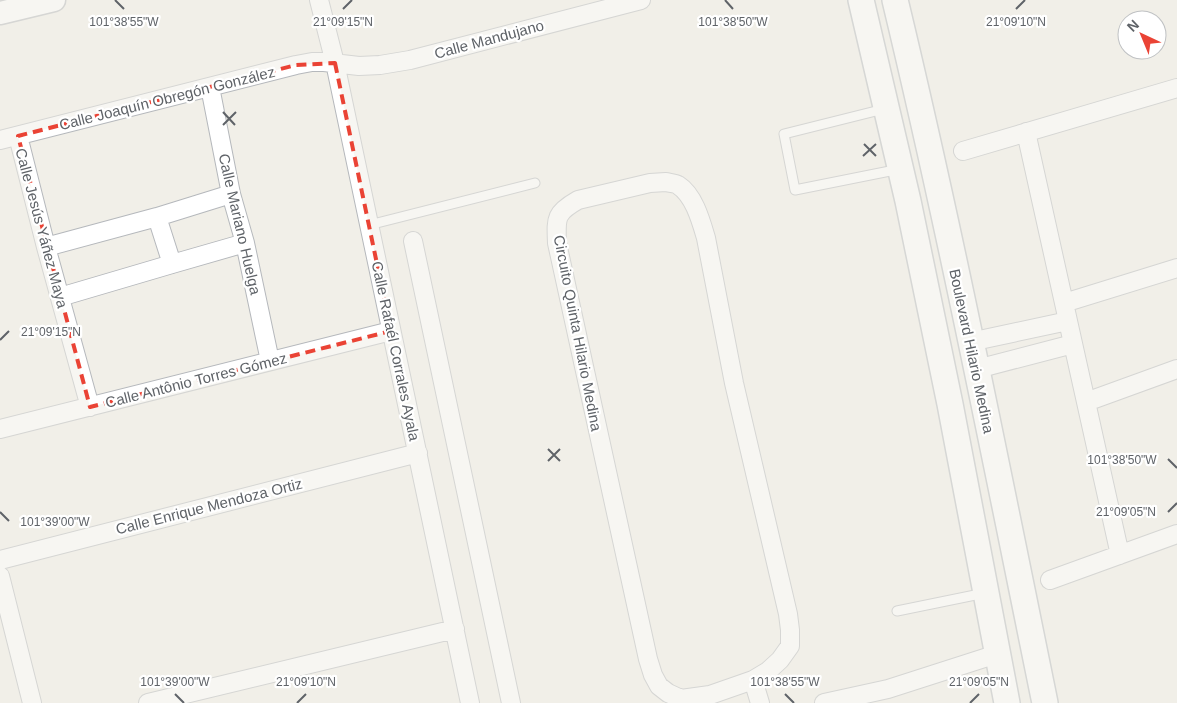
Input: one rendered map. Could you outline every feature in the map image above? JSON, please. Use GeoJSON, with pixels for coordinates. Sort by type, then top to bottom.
{"type":"FeatureCollection","features":[{"type":"Feature","properties":{"kind":"main road"},"geometry":{"type":"LineString","coordinates":[[861,0],[901,169],[950,404],[1007,703]]}},
{"type":"Feature","properties":{"kind":"main road","name":"Boulevard Hilario Medina"},"geometry":{"type":"LineString","coordinates":[[895,0],[916,85],[977,369],[1045,703]]}},
{"type":"Feature","properties":{"kind":"street"},"geometry":{"type":"LineString","coordinates":[[0,13],[54,0]]}},
{"type":"Feature","properties":{"kind":"street","name":"Calle Rafaél Corrales Ayala"},"geometry":{"type":"LineString","coordinates":[[319,0],[335,63],[470,703]]}},
{"type":"Feature","properties":{"kind":"street","name":"Calle Mandujano"},"geometry":{"type":"LineString","coordinates":[[335,63],[380,66],[410,60],[641,0]]}},
{"type":"Feature","properties":{"kind":"street","name":"Calle Joaquín Obregón González"},"geometry":{"type":"LineString","coordinates":[[0,140],[296,65],[312,62],[335,63]]}},
{"type":"Feature","properties":{"kind":"street","name":"Calle Mariano Huelga"},"geometry":{"type":"LineString","coordinates":[[210,87],[231,194],[246,243],[270,361]]}},
{"type":"Feature","properties":{"kind":"street"},"geometry":{"type":"LineString","coordinates":[[964,151],[1177,88]]}},
{"type":"Feature","properties":{"kind":"street"},"geometry":{"type":"LineString","coordinates":[[1026,132],[1120,555]]}},
{"type":"Feature","properties":{"kind":"street","name":"Calle Jesús Yáñez Maya"},"geometry":{"type":"LineString","coordinates":[[18,136],[46,247],[90,406]]}},
{"type":"Feature","properties":{"kind":"street","name":"Circuito Quinta Hilario Medina"},"geometry":{"type":"LineString","coordinates":[[666,182],[677,184],[694,204],[700,217],[706,238],[734,383],[783,592],[790,630],[790,646],[780,660],[768,671],[711,699],[681,699],[659,686],[653,675],[557,243],[559,214],[567,206],[578,200],[650,183],[666,182]]}},
{"type":"Feature","properties":{"kind":"street"},"geometry":{"type":"LineString","coordinates":[[46,247],[157,217],[231,194]]}},
{"type":"Feature","properties":{"kind":"street"},"geometry":{"type":"LineString","coordinates":[[157,217],[172,264]]}},
{"type":"Feature","properties":{"kind":"street"},"geometry":{"type":"LineString","coordinates":[[413,240],[511,703]]}},
{"type":"Feature","properties":{"kind":"street"},"geometry":{"type":"LineString","coordinates":[[60,297],[246,243]]}},
{"type":"Feature","properties":{"kind":"street"},"geometry":{"type":"LineString","coordinates":[[1064,303],[1177,268]]}},
{"type":"Feature","properties":{"kind":"street"},"geometry":{"type":"LineString","coordinates":[[970,342],[1068,321]]}},
{"type":"Feature","properties":{"kind":"street","name":"Calle Antônio Torres Gómez"},"geometry":{"type":"LineString","coordinates":[[0,429],[391,332]]}},
{"type":"Feature","properties":{"kind":"street"},"geometry":{"type":"LineString","coordinates":[[977,369],[1073,344]]}},
{"type":"Feature","properties":{"kind":"street"},"geometry":{"type":"LineString","coordinates":[[1086,402],[1177,369]]}},
{"type":"Feature","properties":{"kind":"street","name":"Calle Enrique Mendoza Ortiz"},"geometry":{"type":"LineString","coordinates":[[0,560],[418,453]]}},
{"type":"Feature","properties":{"kind":"street"},"geometry":{"type":"LineString","coordinates":[[1050,580],[1177,534]]}},
{"type":"Feature","properties":{"kind":"street"},"geometry":{"type":"LineString","coordinates":[[0,576],[32,703]]}},
{"type":"Feature","properties":{"kind":"street"},"geometry":{"type":"LineString","coordinates":[[148,703],[455,629]]}},
{"type":"Feature","properties":{"kind":"street"},"geometry":{"type":"LineString","coordinates":[[824,703],[889,696],[997,654]]}},
{"type":"Feature","properties":{"kind":"street"},"geometry":{"type":"LineString","coordinates":[[752,680],[760,703]]}},
{"type":"Feature","properties":{"kind":"lane"},"geometry":{"type":"LineString","coordinates":[[887,108],[784,134],[794,190],[901,169]]}},
{"type":"Feature","properties":{"kind":"lane"},"geometry":{"type":"LineString","coordinates":[[369,225],[535,183]]}},
{"type":"Feature","properties":{"kind":"lane"},"geometry":{"type":"LineString","coordinates":[[897,611],[985,593]]}},
{"type":"Feature","properties":{"kind":"highlighted area"},"geometry":{"type":"Polygon","coordinates":[[[335,63],[391,331],[90,407],[18,136],[296,65],[335,63]]]}}]}
